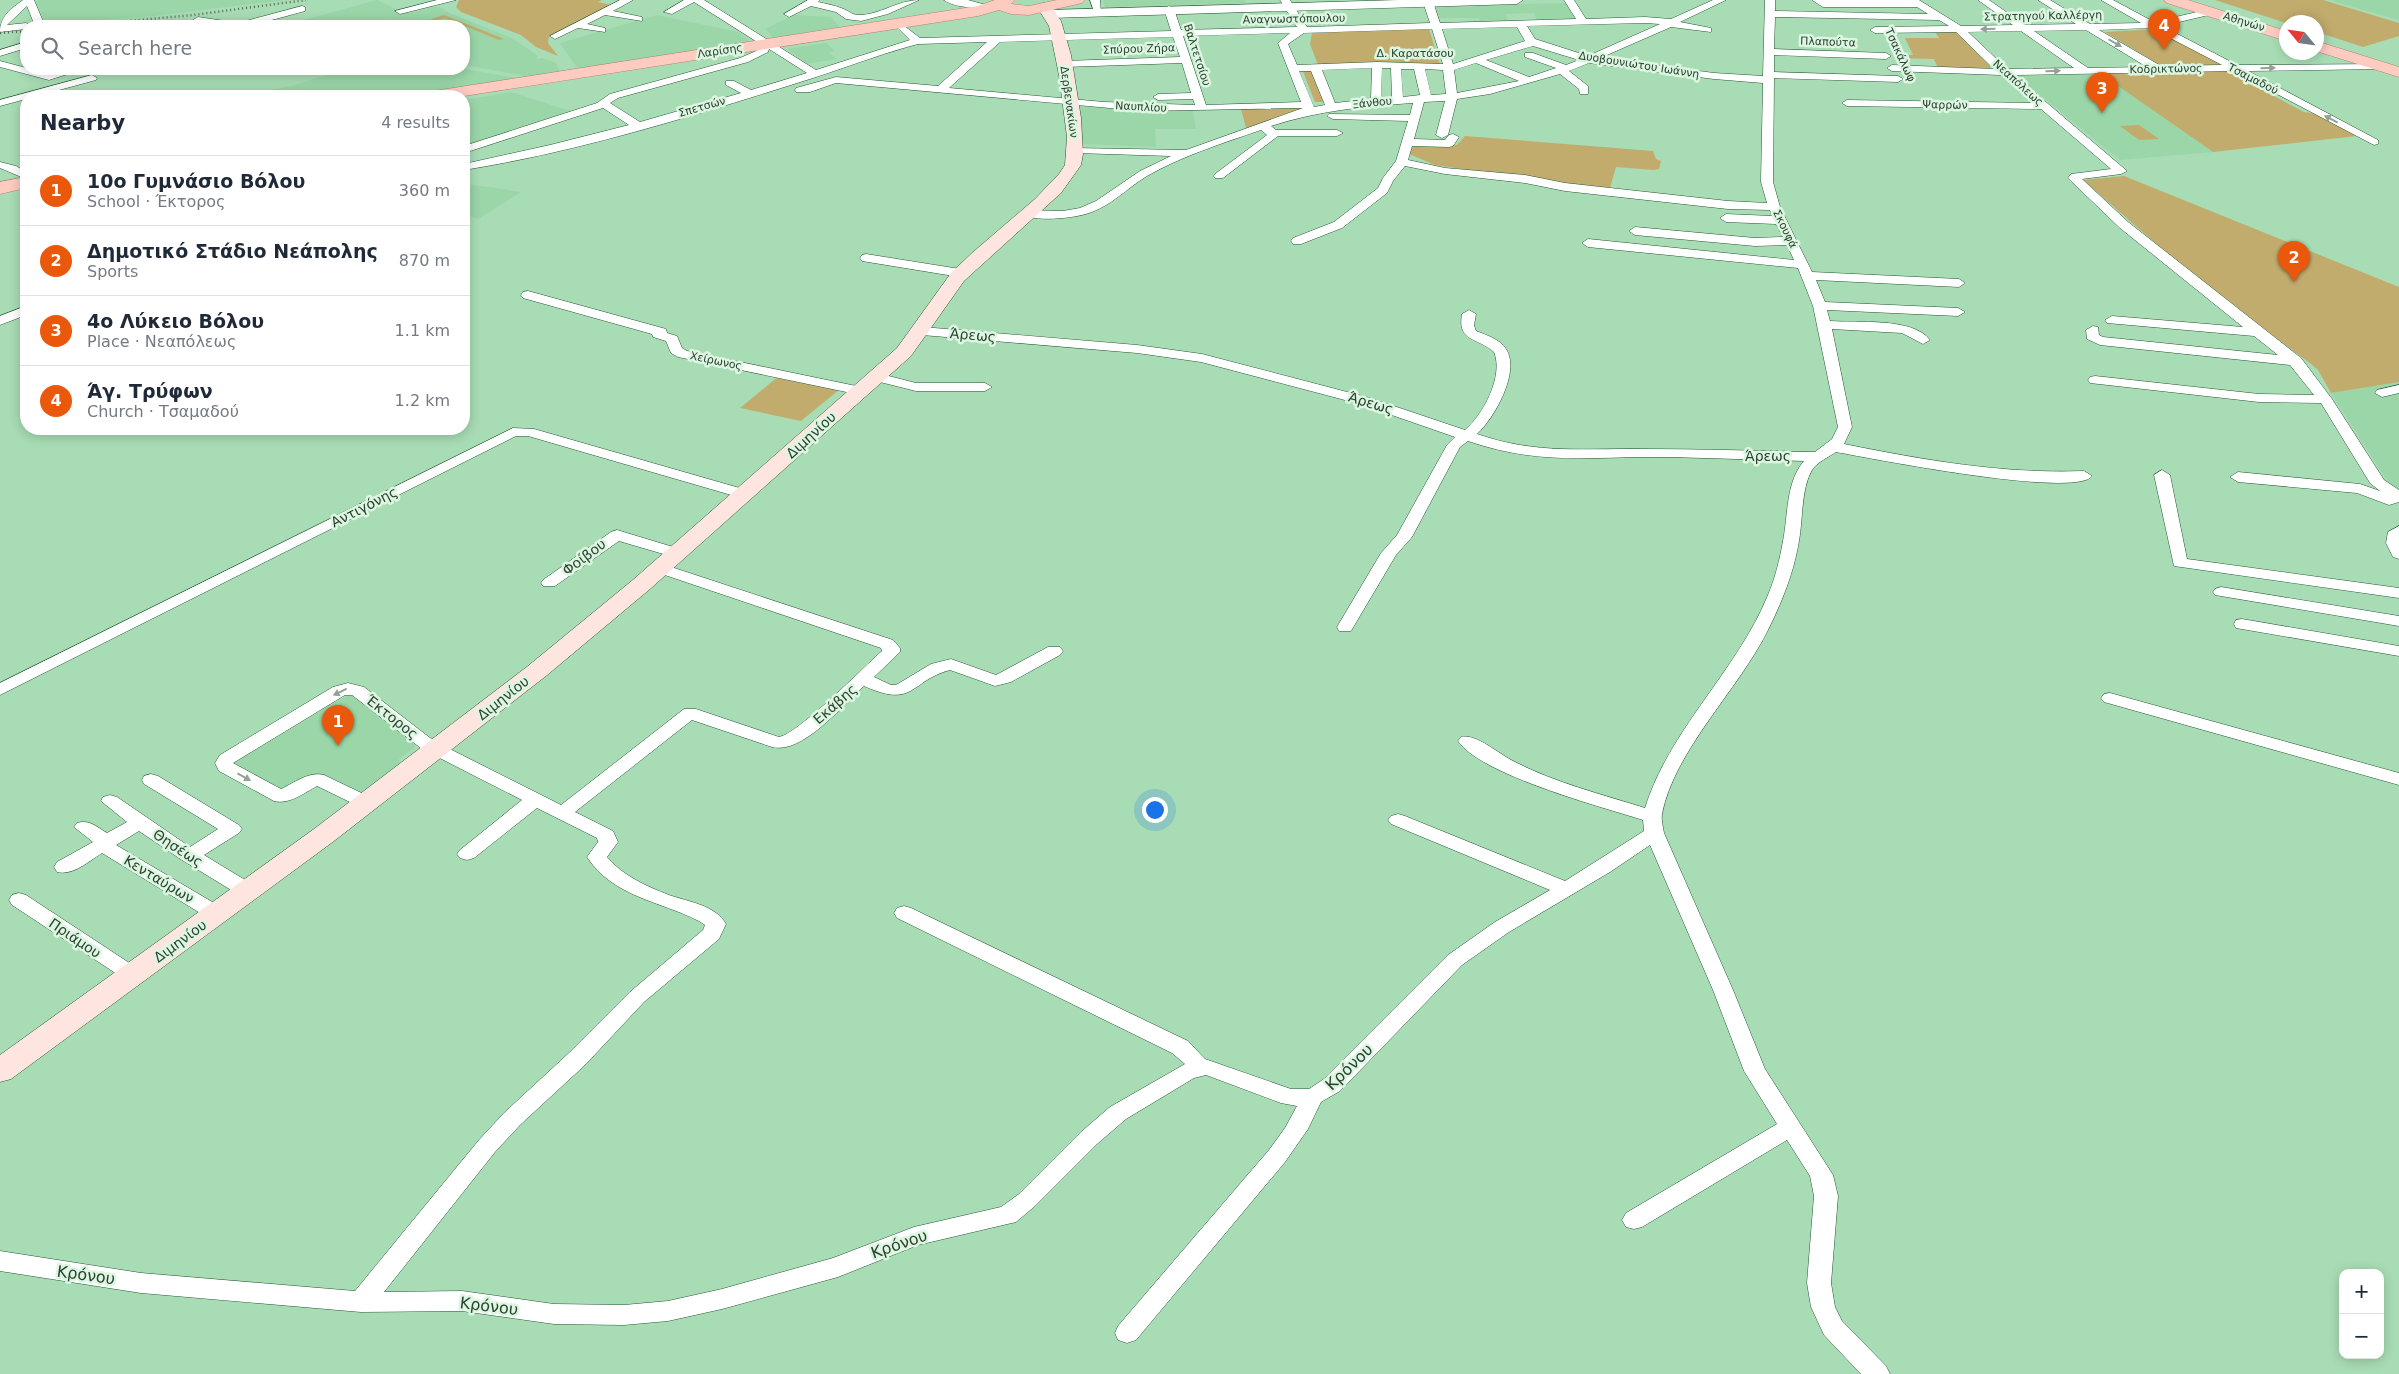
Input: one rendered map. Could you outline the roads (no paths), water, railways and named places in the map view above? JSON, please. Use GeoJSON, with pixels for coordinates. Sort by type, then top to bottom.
{"type":"FeatureCollection","features":[{"type":"Feature","properties":{"kind":"main road"},"geometry":{"type":"LineString","coordinates":[[1047,9],[1077,0]]}},
{"type":"Feature","properties":{"kind":"main road"},"geometry":{"type":"LineString","coordinates":[[1047,9],[1084,0]]}},
{"type":"Feature","properties":{"kind":"main road","name":"Αθηνών"},"geometry":{"type":"LineString","coordinates":[[2172,0],[2279,34]]}},
{"type":"Feature","properties":{"kind":"main road","name":"Αθηνών"},"geometry":{"type":"LineString","coordinates":[[2188,0],[2279,29]]}},
{"type":"Feature","properties":{"kind":"main road"},"geometry":{"type":"LineString","coordinates":[[1003,1],[1003,5],[1006,8],[1025,11]]}},
{"type":"Feature","properties":{"kind":"main road","name":"Λαρίσης"},"geometry":{"type":"LineString","coordinates":[[470,96],[767,48],[989,9],[1003,1]]}},
{"type":"Feature","properties":{"kind":"main road","name":"Λαρίσης"},"geometry":{"type":"LineString","coordinates":[[470,91],[1001,12],[1047,9]]}},
{"type":"Feature","properties":{"kind":"main road","name":"Δερβενακίων"},"geometry":{"type":"LineString","coordinates":[[960,273],[1064,179],[1073,165],[1076,150],[1064,64],[1059,37],[1047,9]]}},
{"type":"Feature","properties":{"kind":"main road"},"geometry":{"type":"LineString","coordinates":[[2324,43],[2399,66]]}},
{"type":"Feature","properties":{"kind":"main road"},"geometry":{"type":"LineString","coordinates":[[2324,48],[2399,72]]}},
{"type":"Feature","properties":{"kind":"main road"},"geometry":{"type":"LineString","coordinates":[[0,181],[20,179]]}},
{"type":"Feature","properties":{"kind":"main road"},"geometry":{"type":"LineString","coordinates":[[0,188],[20,180]]}},
{"type":"Feature","properties":{"kind":"main road","name":"Διμηνίου"},"geometry":{"type":"LineString","coordinates":[[0,1070],[217,914],[367,803],[544,666],[745,494],[904,352],[922,331],[944,292],[960,273]]}},
{"type":"Feature","properties":{"kind":"street"},"geometry":{"type":"LineString","coordinates":[[0,29],[11,14],[29,0],[33,20]]}},
{"type":"Feature","properties":{"kind":"street"},"geometry":{"type":"LineString","coordinates":[[401,8],[451,0]]}},
{"type":"Feature","properties":{"kind":"street"},"geometry":{"type":"LineString","coordinates":[[555,36],[628,0]]}},
{"type":"Feature","properties":{"kind":"street"},"geometry":{"type":"LineString","coordinates":[[668,12],[697,0],[767,48],[814,74]]}},
{"type":"Feature","properties":{"kind":"street"},"geometry":{"type":"LineString","coordinates":[[789,14],[813,1],[840,10],[849,17],[869,17],[914,0]]}},
{"type":"Feature","properties":{"kind":"street"},"geometry":{"type":"LineString","coordinates":[[949,0],[981,5]]}},
{"type":"Feature","properties":{"kind":"street"},"geometry":{"type":"LineString","coordinates":[[1047,9],[1097,6],[1169,9],[1286,3],[1517,0]]}},
{"type":"Feature","properties":{"kind":"street"},"geometry":{"type":"LineString","coordinates":[[1569,0],[1583,22]]}},
{"type":"Feature","properties":{"kind":"street","name":"Ξάνθου"},"geometry":{"type":"LineString","coordinates":[[1028,213],[1064,214],[1085,211],[1135,178],[1191,153],[1237,120],[1262,126],[1295,115],[1309,108],[1485,92],[1529,81],[1563,69],[1721,0]]}},
{"type":"Feature","properties":{"kind":"street","name":"Σκουφά"},"geometry":{"type":"LineString","coordinates":[[1653,824],[1658,796],[1671,765],[1742,660],[1770,610],[1783,577],[1791,543],[1801,478],[1810,463],[1840,442],[1846,427],[1818,300],[1772,202],[1767,182],[1770,0]]}},
{"type":"Feature","properties":{"kind":"street"},"geometry":{"type":"LineString","coordinates":[[1816,0],[1823,4],[1915,2]]}},
{"type":"Feature","properties":{"kind":"street"},"geometry":{"type":"LineString","coordinates":[[1983,0],[2086,71]]}},
{"type":"Feature","properties":{"kind":"street"},"geometry":{"type":"LineString","coordinates":[[2043,0],[2160,70]]}},
{"type":"Feature","properties":{"kind":"street","name":"Τσαμαδού"},"geometry":{"type":"LineString","coordinates":[[2106,0],[2374,142]]}},
{"type":"Feature","properties":{"kind":"street"},"geometry":{"type":"LineString","coordinates":[[965,13],[981,5],[1003,1]]}},
{"type":"Feature","properties":{"kind":"street"},"geometry":{"type":"LineString","coordinates":[[1408,142],[1450,143],[1448,136],[1452,96],[1448,67],[1428,2]]}},
{"type":"Feature","properties":{"kind":"street","name":"Νεαπόλεως"},"geometry":{"type":"LineString","coordinates":[[1915,2],[1943,17],[1960,30],[2004,72],[2121,171],[2075,176],[2074,178],[2124,225],[2258,332]]}},
{"type":"Feature","properties":{"kind":"street"},"geometry":{"type":"LineString","coordinates":[[1283,43],[1303,31],[1286,3]]}},
{"type":"Feature","properties":{"kind":"street"},"geometry":{"type":"LineString","coordinates":[[261,20],[302,9]]}},
{"type":"Feature","properties":{"kind":"street","name":"Βαλτετσίου"},"geometry":{"type":"LineString","coordinates":[[1169,9],[1202,109]]}},
{"type":"Feature","properties":{"kind":"street"},"geometry":{"type":"LineString","coordinates":[[604,12],[638,19]]}},
{"type":"Feature","properties":{"kind":"street","name":"Στρατηγού Καλλέργη"},"geometry":{"type":"LineString","coordinates":[[1878,38],[1960,30],[2152,25],[2210,12]]}},
{"type":"Feature","properties":{"kind":"street"},"geometry":{"type":"LineString","coordinates":[[1770,14],[1943,17]]}},
{"type":"Feature","properties":{"kind":"street","name":"Τσακάλωφ"},"geometry":{"type":"LineString","coordinates":[[1868,16],[1904,92]]}},
{"type":"Feature","properties":{"kind":"street","name":"Αναγνωστόπουλου"},"geometry":{"type":"LineString","coordinates":[[918,42],[1059,37],[1091,49],[1177,33],[1279,32],[1645,20],[1707,30]]}},
{"type":"Feature","properties":{"kind":"street"},"geometry":{"type":"LineString","coordinates":[[576,24],[601,30]]}},
{"type":"Feature","properties":{"kind":"street"},"geometry":{"type":"LineString","coordinates":[[1521,24],[1527,38],[1534,42]]}},
{"type":"Feature","properties":{"kind":"street"},"geometry":{"type":"LineString","coordinates":[[0,29],[20,27]]}},
{"type":"Feature","properties":{"kind":"street"},"geometry":{"type":"LineString","coordinates":[[903,28],[918,42]]}},
{"type":"Feature","properties":{"kind":"street"},"geometry":{"type":"LineString","coordinates":[[1279,32],[1309,108]]}},
{"type":"Feature","properties":{"kind":"street"},"geometry":{"type":"LineString","coordinates":[[940,90],[998,38]]}},
{"type":"Feature","properties":{"kind":"street","name":"Σπετσών"},"geometry":{"type":"LineString","coordinates":[[470,167],[547,150],[639,126],[918,42]]}},
{"type":"Feature","properties":{"kind":"street","name":"Δυοβουνιώτου Ιωάννη"},"geometry":{"type":"LineString","coordinates":[[1534,42],[1586,59],[1714,76],[1770,78],[1904,92]]}},
{"type":"Feature","properties":{"kind":"street","name":"Δ. Καρατάσου"},"geometry":{"type":"LineString","coordinates":[[1293,68],[1377,65],[1448,67],[1534,42]]}},
{"type":"Feature","properties":{"kind":"street"},"geometry":{"type":"LineString","coordinates":[[0,53],[20,47]]}},
{"type":"Feature","properties":{"kind":"street"},"geometry":{"type":"LineString","coordinates":[[470,148],[602,104],[603,101],[614,96],[744,60],[767,48]]}},
{"type":"Feature","properties":{"kind":"street","name":"Σπύρου Ζήρα"},"geometry":{"type":"LineString","coordinates":[[1064,64],[1091,49],[1186,60]]}},
{"type":"Feature","properties":{"kind":"street","name":"Πλαπούτα"},"geometry":{"type":"LineString","coordinates":[[1770,52],[1886,56]]}},
{"type":"Feature","properties":{"kind":"street"},"geometry":{"type":"LineString","coordinates":[[1529,55],[1563,69],[1575,84],[1584,88],[1584,92]]}},
{"type":"Feature","properties":{"kind":"street"},"geometry":{"type":"LineString","coordinates":[[1477,60],[1529,81]]}},
{"type":"Feature","properties":{"kind":"street"},"geometry":{"type":"LineString","coordinates":[[0,64],[20,69]]}},
{"type":"Feature","properties":{"kind":"street"},"geometry":{"type":"LineString","coordinates":[[1376,102],[1377,65]]}},
{"type":"Feature","properties":{"kind":"street"},"geometry":{"type":"LineString","coordinates":[[1396,66],[1398,100]]}},
{"type":"Feature","properties":{"kind":"street"},"geometry":{"type":"LineString","coordinates":[[1297,241],[1330,230],[1383,190],[1387,180],[1402,162],[1423,98],[1419,66]]}},
{"type":"Feature","properties":{"kind":"street","name":"Κοδρικτώνος"},"geometry":{"type":"LineString","coordinates":[[1892,68],[2004,72],[2380,66]]}},
{"type":"Feature","properties":{"kind":"street"},"geometry":{"type":"LineString","coordinates":[[1315,67],[1330,104]]}},
{"type":"Feature","properties":{"kind":"street"},"geometry":{"type":"LineString","coordinates":[[42,75],[50,77]]}},
{"type":"Feature","properties":{"kind":"street"},"geometry":{"type":"LineString","coordinates":[[25,84],[57,75]]}},
{"type":"Feature","properties":{"kind":"street"},"geometry":{"type":"LineString","coordinates":[[53,90],[92,78]]}},
{"type":"Feature","properties":{"kind":"street","name":"Ναυπλίου"},"geometry":{"type":"LineString","coordinates":[[800,90],[812,90],[824,82],[832,80],[1070,102],[1202,109],[1237,120],[1330,104],[1342,106]]}},
{"type":"Feature","properties":{"kind":"street"},"geometry":{"type":"LineString","coordinates":[[730,83],[750,93]]}},
{"type":"Feature","properties":{"kind":"street","name":"Ψαρρών"},"geometry":{"type":"LineString","coordinates":[[1846,103],[1904,92],[2043,106]]}},
{"type":"Feature","properties":{"kind":"street","name":"Ναυπλίου"},"geometry":{"type":"LineString","coordinates":[[1070,102],[1198,96]]}},
{"type":"Feature","properties":{"kind":"street"},"geometry":{"type":"LineString","coordinates":[[0,103],[20,99]]}},
{"type":"Feature","properties":{"kind":"street"},"geometry":{"type":"LineString","coordinates":[[602,104],[639,126]]}},
{"type":"Feature","properties":{"kind":"street"},"geometry":{"type":"LineString","coordinates":[[1295,115],[1415,118]]}},
{"type":"Feature","properties":{"kind":"street"},"geometry":{"type":"LineString","coordinates":[[1262,126],[1273,133],[1337,133]]}},
{"type":"Feature","properties":{"kind":"street"},"geometry":{"type":"LineString","coordinates":[[515,132],[547,150]]}},
{"type":"Feature","properties":{"kind":"street"},"geometry":{"type":"LineString","coordinates":[[1219,176],[1272,137],[1273,133]]}},
{"type":"Feature","properties":{"kind":"street"},"geometry":{"type":"LineString","coordinates":[[1076,150],[1191,153]]}},
{"type":"Feature","properties":{"kind":"street"},"geometry":{"type":"LineString","coordinates":[[1402,162],[1445,171],[1525,179],[1565,187],[1728,205],[1772,202]]}},
{"type":"Feature","properties":{"kind":"street"},"geometry":{"type":"LineString","coordinates":[[0,165],[16,169],[20,173]]}},
{"type":"Feature","properties":{"kind":"street"},"geometry":{"type":"LineString","coordinates":[[1716,197],[1772,202]]}},
{"type":"Feature","properties":{"kind":"street"},"geometry":{"type":"LineString","coordinates":[[1726,218],[1780,220]]}},
{"type":"Feature","properties":{"kind":"street"},"geometry":{"type":"LineString","coordinates":[[1635,231],[1755,242],[1791,241]]}},
{"type":"Feature","properties":{"kind":"street"},"geometry":{"type":"LineString","coordinates":[[1588,243],[1806,271],[1959,283]]}},
{"type":"Feature","properties":{"kind":"street"},"geometry":{"type":"LineString","coordinates":[[866,258],[960,273]]}},
{"type":"Feature","properties":{"kind":"street","name":"Χείρωνος"},"geometry":{"type":"LineString","coordinates":[[528,294],[661,332],[658,334],[672,339],[676,350],[683,354],[869,384],[916,387],[985,387]]}},
{"type":"Feature","properties":{"kind":"street"},"geometry":{"type":"LineString","coordinates":[[1818,300],[1846,296]]}},
{"type":"Feature","properties":{"kind":"street"},"geometry":{"type":"LineString","coordinates":[[1818,300],[1958,312]]}},
{"type":"Feature","properties":{"kind":"street"},"geometry":{"type":"LineString","coordinates":[[0,321],[20,313]]}},
{"type":"Feature","properties":{"kind":"street"},"geometry":{"type":"LineString","coordinates":[[1345,627],[1389,553],[1404,537],[1454,446],[1467,436],[1486,412],[1503,377],[1505,366],[1503,356],[1498,349],[1470,333],[1467,325],[1470,314]]}},
{"type":"Feature","properties":{"kind":"street"},"geometry":{"type":"LineString","coordinates":[[2112,320],[2258,332],[2296,362],[2325,399],[2378,483],[2399,497]]}},
{"type":"Feature","properties":{"kind":"street"},"geometry":{"type":"LineString","coordinates":[[1825,325],[1903,329],[1912,332],[1923,340]]}},
{"type":"Feature","properties":{"kind":"street"},"geometry":{"type":"LineString","coordinates":[[2093,330],[2092,336],[2100,341],[2296,362]]}},
{"type":"Feature","properties":{"kind":"street","name":"Άρεως"},"geometry":{"type":"LineString","coordinates":[[922,331],[1187,355],[1365,401],[1504,448],[1558,455],[1827,452],[2040,479],[2084,476]]}},
{"type":"Feature","properties":{"kind":"street"},"geometry":{"type":"LineString","coordinates":[[2095,380],[2259,398],[2325,399]]}},
{"type":"Feature","properties":{"kind":"street"},"geometry":{"type":"LineString","coordinates":[[2382,393],[2399,389]]}},
{"type":"Feature","properties":{"kind":"street","name":"Αντιγόνης"},"geometry":{"type":"LineString","coordinates":[[0,690],[513,432],[529,432],[745,494]]}},
{"type":"Feature","properties":{"kind":"street"},"geometry":{"type":"LineString","coordinates":[[2162,475],[2180,563],[2399,594]]}},
{"type":"Feature","properties":{"kind":"street"},"geometry":{"type":"LineString","coordinates":[[2238,478],[2360,489],[2399,504]]}},
{"type":"Feature","properties":{"kind":"street"},"geometry":{"type":"LineString","coordinates":[[2399,531],[2394,536],[2394,543],[2399,554]]}},
{"type":"Feature","properties":{"kind":"street","name":"Φοίβου"},"geometry":{"type":"LineString","coordinates":[[549,583],[616,534],[668,561]]}},
{"type":"Feature","properties":{"kind":"street","name":"Εκάβης"},"geometry":{"type":"LineString","coordinates":[[562,813],[690,713],[778,743],[785,743],[809,727],[864,679],[891,652],[891,648],[887,644],[668,561]]}},
{"type":"Feature","properties":{"kind":"street"},"geometry":{"type":"LineString","coordinates":[[2221,592],[2399,621]]}},
{"type":"Feature","properties":{"kind":"street"},"geometry":{"type":"LineString","coordinates":[[2242,624],[2399,651]]}},
{"type":"Feature","properties":{"kind":"street"},"geometry":{"type":"LineString","coordinates":[[864,679],[888,690],[900,690],[938,668],[951,664],[995,681],[1005,678],[1054,651]]}},
{"type":"Feature","properties":{"kind":"street","name":"Έκτορος"},"geometry":{"type":"LineString","coordinates":[[361,1302],[487,1146],[512,1119],[578,1058],[637,997],[716,929],[716,924],[713,920],[642,892],[611,872],[597,857],[608,842],[606,835],[437,750],[413,734],[364,694],[348,688],[237,752],[226,759],[224,763],[226,767],[281,797],[317,778],[367,803]]}},
{"type":"Feature","properties":{"kind":"street"},"geometry":{"type":"LineString","coordinates":[[2110,698],[2399,779]]}},
{"type":"Feature","properties":{"kind":"street"},"geometry":{"type":"LineString","coordinates":[[1467,741],[1487,755],[1512,768],[1653,824],[1723,990],[1745,1050],[1764,1088],[1815,1163],[1825,1188],[1826,1207],[1819,1283],[1824,1308],[1833,1328],[1877,1374]]}},
{"type":"Feature","properties":{"kind":"street"},"geometry":{"type":"LineString","coordinates":[[151,780],[232,830],[189,856]]}},
{"type":"Feature","properties":{"kind":"street"},"geometry":{"type":"LineString","coordinates":[[467,854],[536,799]]}},
{"type":"Feature","properties":{"kind":"street","name":"Θησέως"},"geometry":{"type":"LineString","coordinates":[[110,801],[189,856],[248,891]]}},
{"type":"Feature","properties":{"kind":"street"},"geometry":{"type":"LineString","coordinates":[[1398,820],[1567,889]]}},
{"type":"Feature","properties":{"kind":"street"},"geometry":{"type":"LineString","coordinates":[[64,867],[140,822]]}},
{"type":"Feature","properties":{"kind":"street","name":"Κρόνου"},"geometry":{"type":"LineString","coordinates":[[0,1261],[141,1283],[361,1302],[462,1301],[554,1314],[624,1315],[668,1310],[722,1299],[838,1267],[897,1242],[1008,1215],[1027,1200],[1089,1138],[1118,1113],[1177,1076],[1199,1067],[1207,1066],[1288,1097],[1311,1099],[1332,1085],[1455,960],[1502,927],[1567,889],[1653,824]]}},
{"type":"Feature","properties":{"kind":"street","name":"Κενταύρων"},"geometry":{"type":"LineString","coordinates":[[84,827],[104,843],[217,914]]}},
{"type":"Feature","properties":{"kind":"street","name":"Πριάμου"},"geometry":{"type":"LineString","coordinates":[[19,900],[132,975]]}},
{"type":"Feature","properties":{"kind":"street"},"geometry":{"type":"LineString","coordinates":[[904,913],[1180,1047],[1191,1056],[1199,1067]]}},
{"type":"Feature","properties":{"kind":"street"},"geometry":{"type":"LineString","coordinates":[[1127,1333],[1293,1136],[1305,1116],[1311,1099]]}},
{"type":"Feature","properties":{"kind":"street"},"geometry":{"type":"LineString","coordinates":[[1634,1220],[1792,1128]]}},
{"type":"Feature","properties":{"kind":"railway"},"geometry":{"type":"LineString","coordinates":[[139,20],[306,0]]}},
{"type":"Feature","properties":{"kind":"railway"},"geometry":{"type":"LineString","coordinates":[[0,33],[20,31]]}},
{"type":"Feature","properties":{"kind":"place","name":"Άγ. Τρύφων"},"geometry":{"type":"Point","coordinates":[2164,50]}},
{"type":"Feature","properties":{"kind":"place","name":"4ο Λύκειο Βόλου"},"geometry":{"type":"Point","coordinates":[2102,113]}},
{"type":"Feature","properties":{"kind":"place","name":"Δημοτικό Στάδιο Νεάπολης"},"geometry":{"type":"Point","coordinates":[2294,282]}},
{"type":"Feature","properties":{"kind":"place","name":"10ο Γυμνάσιο Βόλου"},"geometry":{"type":"Point","coordinates":[338,746]}}]}
